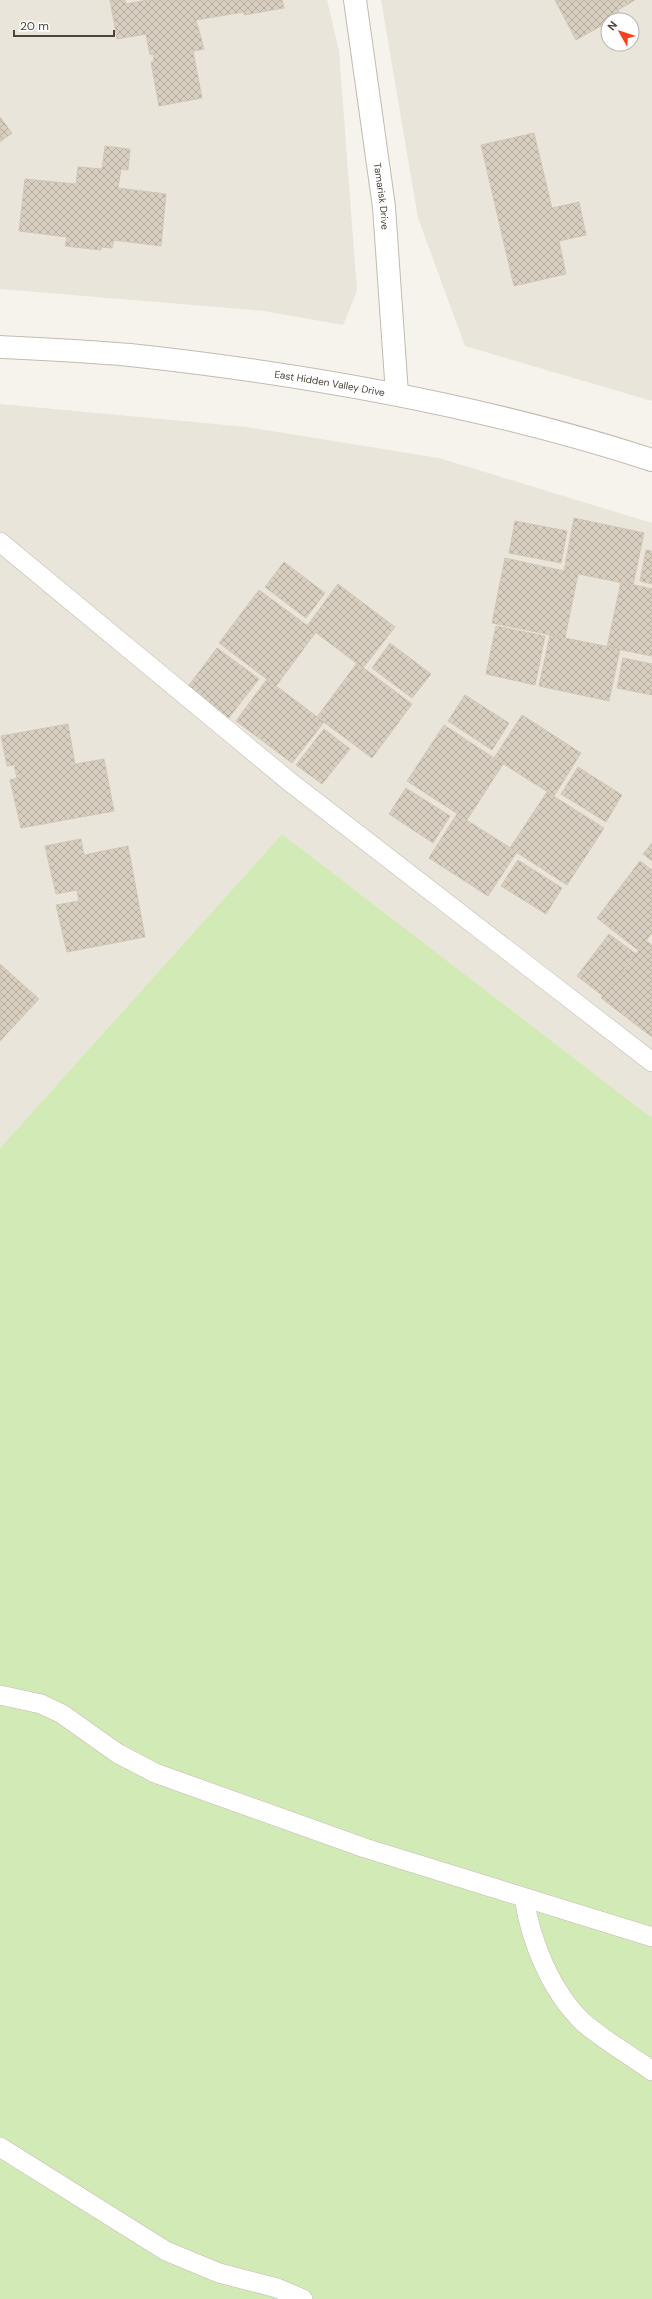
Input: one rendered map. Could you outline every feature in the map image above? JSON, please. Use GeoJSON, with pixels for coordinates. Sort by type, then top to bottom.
{"type":"FeatureCollection","features":[{"type":"Feature","properties":{"kind":"street","name":"Tamarisk Drive"},"geometry":{"type":"LineString","coordinates":[[355,0],[384,207],[397,394]]}},
{"type":"Feature","properties":{"kind":"street","name":"East Hidden Valley Drive"},"geometry":{"type":"LineString","coordinates":[[0,347],[128,355],[190,362],[260,371],[397,394],[484,413],[613,447],[652,460]]}},
{"type":"Feature","properties":{"kind":"lane"},"geometry":{"type":"LineString","coordinates":[[0,542],[290,782],[652,1062]]}},
{"type":"Feature","properties":{"kind":"lane"},"geometry":{"type":"LineString","coordinates":[[0,1695],[41,1704],[62,1714],[117,1753],[156,1773],[365,1848],[652,1936]]}},
{"type":"Feature","properties":{"kind":"lane"},"geometry":{"type":"LineString","coordinates":[[524,1898],[528,1918],[542,1957],[559,1994],[584,2023],[652,2071]]}},
{"type":"Feature","properties":{"kind":"lane"},"geometry":{"type":"LineString","coordinates":[[0,2147],[166,2251],[219,2273],[277,2288],[303,2299]]}},
{"type":"Feature","properties":{"kind":"shaded area"},"geometry":{"type":"Polygon","coordinates":[[[0,0],[327,0],[339,51],[357,291],[343,325],[264,311],[0,289],[0,0]]]}},
{"type":"Feature","properties":{"kind":"shaded area"},"geometry":{"type":"Polygon","coordinates":[[[381,0],[652,0],[652,401],[465,346],[418,218],[381,0]]]}},
{"type":"Feature","properties":{"kind":"shaded area"},"geometry":{"type":"Polygon","coordinates":[[[0,404],[247,427],[439,458],[652,523],[652,1118],[282,834],[0,1148],[0,404]]]}},
{"type":"Feature","properties":{"kind":"green space"},"geometry":{"type":"Polygon","coordinates":[[[282,834],[652,1118],[652,2299],[0,2299],[0,1148],[282,834]]]}},
{"type":"Feature","properties":{"kind":"building"},"geometry":{"type":"Polygon","coordinates":[[[110,0],[125,0],[126,4],[147,0],[282,0],[284,8],[244,15],[244,12],[196,20],[204,49],[193,51],[202,98],[159,106],[151,62],[154,62],[153,54],[150,55],[146,34],[117,39],[110,0]]]}},
{"type":"Feature","properties":{"kind":"building"},"geometry":{"type":"Polygon","coordinates":[[[555,0],[635,0],[618,10],[619,12],[600,12],[600,26],[576,40],[555,0]]]}},
{"type":"Feature","properties":{"kind":"building"},"geometry":{"type":"Polygon","coordinates":[[[0,117],[12,133],[0,142],[0,117]]]}},
{"type":"Feature","properties":{"kind":"building"},"geometry":{"type":"Polygon","coordinates":[[[534,133],[552,208],[579,202],[586,235],[559,241],[566,274],[514,286],[481,145],[534,133]]]}},
{"type":"Feature","properties":{"kind":"building"},"geometry":{"type":"Polygon","coordinates":[[[105,146],[130,149],[128,170],[121,169],[118,188],[166,194],[161,246],[114,240],[112,248],[101,247],[101,250],[65,246],[67,237],[19,231],[25,179],[76,184],[78,167],[102,169],[105,146]]]}},
{"type":"Feature","properties":{"kind":"building"},"geometry":{"type":"Polygon","coordinates":[[[574,518],[644,533],[633,585],[564,571],[574,518]]]}},
{"type":"Feature","properties":{"kind":"building"},"geometry":{"type":"Polygon","coordinates":[[[515,521],[567,531],[561,563],[509,553],[515,521]]]}},
{"type":"Feature","properties":{"kind":"building"},"geometry":{"type":"Polygon","coordinates":[[[646,550],[652,551],[652,584],[640,581],[646,550]]]}},
{"type":"Feature","properties":{"kind":"building"},"geometry":{"type":"Polygon","coordinates":[[[505,558],[578,574],[565,638],[492,623],[505,558]]]}},
{"type":"Feature","properties":{"kind":"building"},"geometry":{"type":"Polygon","coordinates":[[[284,562],[325,593],[306,618],[265,587],[284,562]]]}},
{"type":"Feature","properties":{"kind":"building"},"geometry":{"type":"Polygon","coordinates":[[[621,582],[652,589],[652,656],[607,647],[621,582]]]}},
{"type":"Feature","properties":{"kind":"building"},"geometry":{"type":"Polygon","coordinates":[[[338,584],[395,627],[363,668],[307,626],[338,584]]]}},
{"type":"Feature","properties":{"kind":"building"},"geometry":{"type":"Polygon","coordinates":[[[259,590],[316,632],[276,686],[219,643],[259,590]]]}},
{"type":"Feature","properties":{"kind":"building"},"geometry":{"type":"Polygon","coordinates":[[[496,626],[545,636],[535,685],[486,674],[496,626]]]}},
{"type":"Feature","properties":{"kind":"building"},"geometry":{"type":"Polygon","coordinates":[[[550,635],[620,649],[609,701],[539,686],[550,635]]]}},
{"type":"Feature","properties":{"kind":"building"},"geometry":{"type":"Polygon","coordinates":[[[390,643],[431,674],[412,698],[372,668],[390,643]]]}},
{"type":"Feature","properties":{"kind":"building"},"geometry":{"type":"Polygon","coordinates":[[[217,648],[259,679],[228,719],[187,688],[217,648]]]}},
{"type":"Feature","properties":{"kind":"building"},"geometry":{"type":"Polygon","coordinates":[[[623,658],[652,664],[652,695],[617,688],[623,658]]]}},
{"type":"Feature","properties":{"kind":"building"},"geometry":{"type":"Polygon","coordinates":[[[357,663],[412,704],[372,758],[317,717],[357,663]]]}},
{"type":"Feature","properties":{"kind":"building"},"geometry":{"type":"Polygon","coordinates":[[[267,679],[324,722],[292,763],[236,721],[267,679]]]}},
{"type":"Feature","properties":{"kind":"building"},"geometry":{"type":"Polygon","coordinates":[[[465,695],[509,723],[492,750],[448,721],[465,695]]]}},
{"type":"Feature","properties":{"kind":"building"},"geometry":{"type":"Polygon","coordinates":[[[522,715],[581,753],[554,796],[494,758],[522,715]]]}},
{"type":"Feature","properties":{"kind":"building"},"geometry":{"type":"Polygon","coordinates":[[[68,724],[75,764],[104,759],[114,811],[21,828],[10,780],[17,778],[14,765],[7,766],[1,736],[68,724]]]}},
{"type":"Feature","properties":{"kind":"building"},"geometry":{"type":"Polygon","coordinates":[[[444,725],[503,764],[467,820],[407,781],[444,725]]]}},
{"type":"Feature","properties":{"kind":"building"},"geometry":{"type":"Polygon","coordinates":[[[324,729],[350,749],[322,784],[296,765],[324,729]]]}},
{"type":"Feature","properties":{"kind":"building"},"geometry":{"type":"Polygon","coordinates":[[[578,767],[622,795],[606,822],[561,794],[578,767]]]}},
{"type":"Feature","properties":{"kind":"building"},"geometry":{"type":"Polygon","coordinates":[[[406,788],[450,816],[433,843],[389,814],[406,788]]]}},
{"type":"Feature","properties":{"kind":"building"},"geometry":{"type":"Polygon","coordinates":[[[547,792],[604,828],[567,885],[510,848],[547,792]]]}},
{"type":"Feature","properties":{"kind":"building"},"geometry":{"type":"Polygon","coordinates":[[[457,814],[517,852],[488,896],[429,858],[457,814]]]}},
{"type":"Feature","properties":{"kind":"building"},"geometry":{"type":"Polygon","coordinates":[[[81,839],[84,855],[128,846],[145,937],[67,952],[56,905],[79,901],[77,890],[56,894],[45,846],[81,839]]]}},
{"type":"Feature","properties":{"kind":"building"},"geometry":{"type":"Polygon","coordinates":[[[652,843],[652,861],[643,854],[652,843]]]}},
{"type":"Feature","properties":{"kind":"building"},"geometry":{"type":"Polygon","coordinates":[[[518,860],[562,888],[546,914],[501,886],[518,860]]]}},
{"type":"Feature","properties":{"kind":"building"},"geometry":{"type":"Polygon","coordinates":[[[640,861],[652,870],[652,933],[638,950],[597,918],[640,861]]]}},
{"type":"Feature","properties":{"kind":"building"},"geometry":{"type":"Polygon","coordinates":[[[609,934],[636,954],[603,996],[577,976],[609,934]]]}},
{"type":"Feature","properties":{"kind":"building"},"geometry":{"type":"Polygon","coordinates":[[[646,941],[652,945],[652,1037],[601,998],[646,941]]]}},
{"type":"Feature","properties":{"kind":"building"},"geometry":{"type":"Polygon","coordinates":[[[0,964],[39,999],[0,1041],[0,964]]]}}]}
